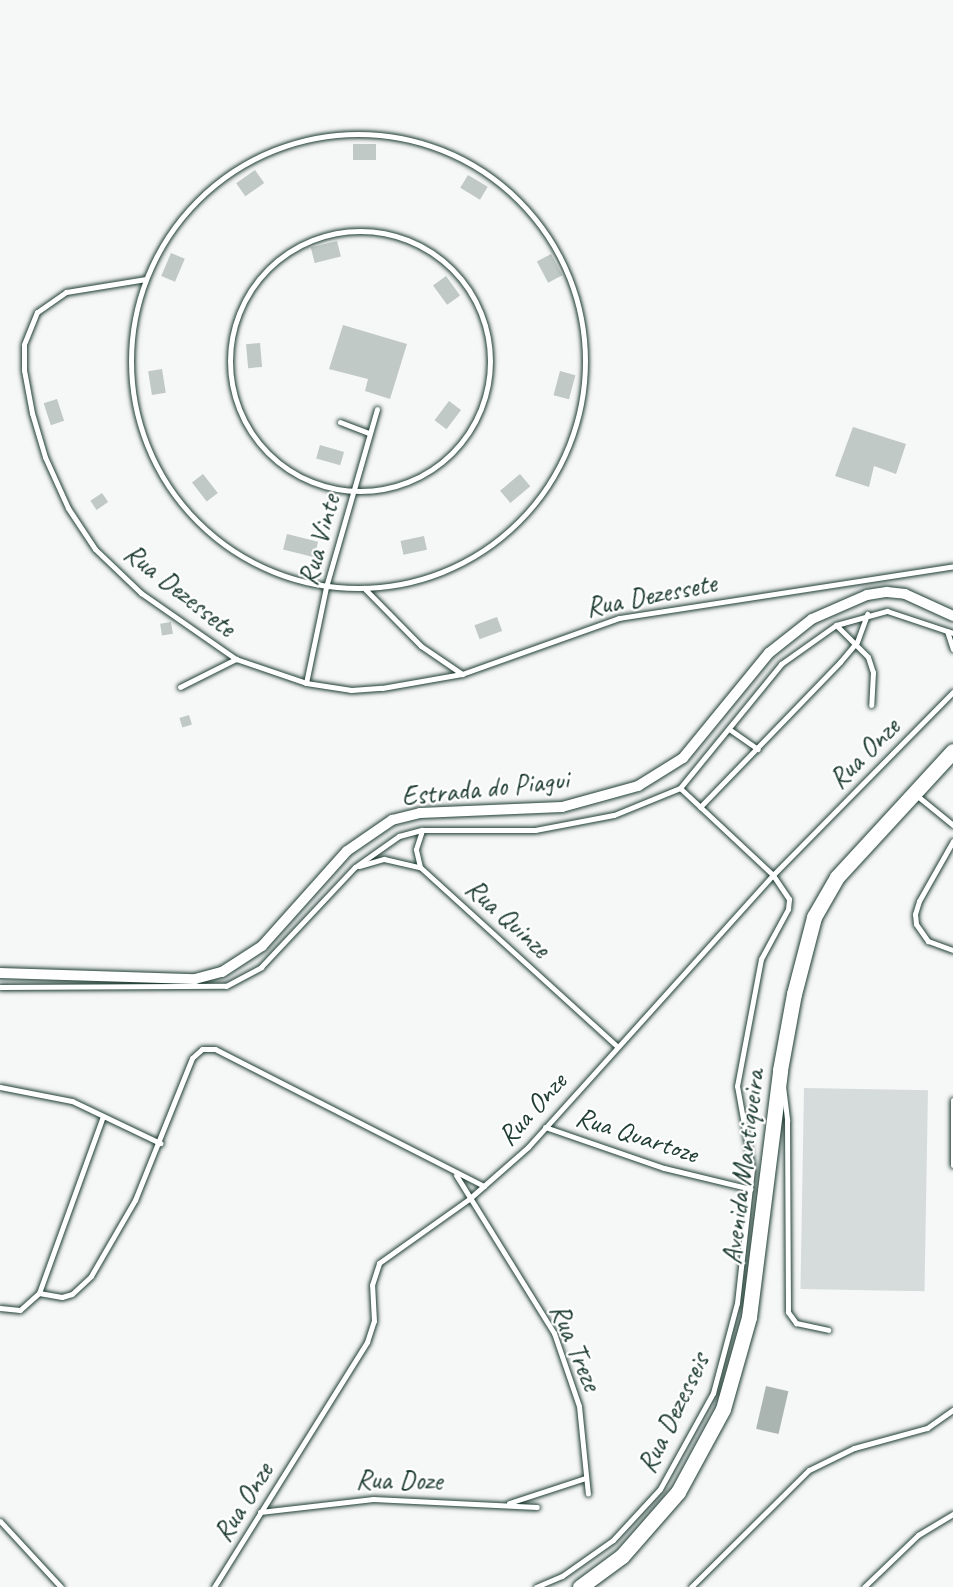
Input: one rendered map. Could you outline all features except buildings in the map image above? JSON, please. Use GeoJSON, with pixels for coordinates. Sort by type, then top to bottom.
{"type":"FeatureCollection","features":[{"type":"Feature","properties":{"kind":"street","name":"Estrada do Piagui"},"geometry":{"type":"LineString","coordinates":[[0,973],[195,979],[222,972],[262,946],[347,851],[392,820],[420,813],[562,807],[638,786],[683,758],[769,654],[812,619],[867,595],[887,592],[905,594],[953,616]]}},
{"type":"Feature","properties":{"kind":"street","name":"Avenida Mantiqueira"},"geometry":{"type":"LineString","coordinates":[[580,1587],[622,1556],[678,1492],[723,1409],[749,1317],[780,1070],[794,994],[814,917],[837,877],[953,750]]}},
{"type":"Feature","properties":{"kind":"lane"},"geometry":{"type":"LineString","coordinates":[[387,135],[424,143],[459,157],[491,176],[520,201],[544,230],[573,288],[584,334],[580,409],[552,478],[503,536],[472,557],[411,582],[364,588],[326,587],[286,578],[240,556],[215,539],[185,510],[161,477],[144,440],[134,400],[131,370],[135,319],[146,279],[184,215],[211,188],[242,166],[276,150],[331,136],[387,135]]}},
{"type":"Feature","properties":{"kind":"lane"},"geometry":{"type":"LineString","coordinates":[[365,231],[399,236],[430,250],[456,272],[479,311],[487,332],[490,366],[484,400],[470,430],[448,457],[420,476],[388,488],[354,491],[320,486],[300,476],[263,450],[244,422],[232,390],[229,356],[235,322],[245,302],[272,265],[299,246],[332,234],[365,231]]}},
{"type":"Feature","properties":{"kind":"lane","name":"Rua Dezessete"},"geometry":{"type":"LineString","coordinates":[[146,279],[66,292],[37,312],[24,345],[24,370],[32,413],[45,457],[68,508],[95,549],[141,593],[236,659],[306,683],[351,690],[382,688],[462,674],[620,618],[953,566]]}},
{"type":"Feature","properties":{"kind":"lane","name":"Rua Vinte"},"geometry":{"type":"LineString","coordinates":[[306,683],[326,587],[377,409]]}},
{"type":"Feature","properties":{"kind":"lane"},"geometry":{"type":"LineString","coordinates":[[340,422],[369,433]]}},
{"type":"Feature","properties":{"kind":"lane"},"geometry":{"type":"LineString","coordinates":[[364,588],[421,646],[462,674]]}},
{"type":"Feature","properties":{"kind":"lane"},"geometry":{"type":"LineString","coordinates":[[0,987],[226,986],[261,966],[355,867],[385,843],[422,830],[535,830],[574,825],[614,814],[680,789],[781,664],[836,625],[867,614],[887,611],[950,632],[953,649]]}},
{"type":"Feature","properties":{"kind":"lane"},"geometry":{"type":"LineString","coordinates":[[700,807],[758,749],[857,642],[867,614]]}},
{"type":"Feature","properties":{"kind":"lane"},"geometry":{"type":"LineString","coordinates":[[836,625],[857,642],[873,672],[871,705]]}},
{"type":"Feature","properties":{"kind":"lane"},"geometry":{"type":"LineString","coordinates":[[180,687],[236,659]]}},
{"type":"Feature","properties":{"kind":"lane","name":"Rua Onze"},"geometry":{"type":"LineString","coordinates":[[214,1587],[367,1342],[374,1321],[372,1285],[379,1263],[469,1199],[545,1127],[773,875],[953,692]]}},
{"type":"Feature","properties":{"kind":"lane"},"geometry":{"type":"LineString","coordinates":[[729,729],[758,749]]}},
{"type":"Feature","properties":{"kind":"lane","name":"Rua Dezesseis"},"geometry":{"type":"LineString","coordinates":[[536,1587],[587,1560],[638,1518],[687,1443],[713,1393],[729,1342],[751,1189],[750,1153],[741,1122],[737,1086],[760,959],[788,909],[787,891],[773,875],[680,789]]}},
{"type":"Feature","properties":{"kind":"lane"},"geometry":{"type":"LineString","coordinates":[[914,793],[953,825]]}},
{"type":"Feature","properties":{"kind":"lane"},"geometry":{"type":"LineString","coordinates":[[420,867],[416,849],[422,830]]}},
{"type":"Feature","properties":{"kind":"lane"},"geometry":{"type":"LineString","coordinates":[[953,841],[919,901],[915,914],[916,924],[928,941],[953,950]]}},
{"type":"Feature","properties":{"kind":"lane","name":"Rua Quinze"},"geometry":{"type":"LineString","coordinates":[[355,867],[384,859],[420,867],[617,1046]]}},
{"type":"Feature","properties":{"kind":"lane"},"geometry":{"type":"LineString","coordinates":[[39,1293],[62,1298],[72,1294],[91,1276],[130,1210],[160,1143],[192,1058],[207,1048],[456,1175],[484,1186]]}},
{"type":"Feature","properties":{"kind":"lane"},"geometry":{"type":"LineString","coordinates":[[780,1070],[787,1121],[788,1312],[796,1323],[828,1330]]}},
{"type":"Feature","properties":{"kind":"lane"},"geometry":{"type":"LineString","coordinates":[[0,1087],[47,1094],[104,1116],[160,1143]]}},
{"type":"Feature","properties":{"kind":"lane"},"geometry":{"type":"LineString","coordinates":[[953,1100],[953,1165]]}},
{"type":"Feature","properties":{"kind":"lane"},"geometry":{"type":"LineString","coordinates":[[0,1308],[20,1310],[39,1293],[104,1116]]}},
{"type":"Feature","properties":{"kind":"lane","name":"Rua Quartoze"},"geometry":{"type":"LineString","coordinates":[[545,1127],[664,1168],[751,1189]]}},
{"type":"Feature","properties":{"kind":"lane","name":"Rua Treze"},"geometry":{"type":"LineString","coordinates":[[456,1175],[554,1333],[579,1406],[584,1437],[585,1478],[588,1494]]}},
{"type":"Feature","properties":{"kind":"lane"},"geometry":{"type":"LineString","coordinates":[[691,1587],[808,1470],[854,1448],[927,1428],[953,1410]]}},
{"type":"Feature","properties":{"kind":"lane"},"geometry":{"type":"LineString","coordinates":[[505,1504],[585,1478]]}},
{"type":"Feature","properties":{"kind":"lane","name":"Rua Doze"},"geometry":{"type":"LineString","coordinates":[[260,1512],[362,1500],[537,1507]]}},
{"type":"Feature","properties":{"kind":"lane"},"geometry":{"type":"LineString","coordinates":[[864,1587],[918,1535],[953,1514]]}},
{"type":"Feature","properties":{"kind":"lane"},"geometry":{"type":"LineString","coordinates":[[0,1521],[61,1587]]}},
{"type":"Feature","properties":{"kind":"shaded area"},"geometry":{"type":"Polygon","coordinates":[[[804,1088],[928,1090],[924,1291],[800,1289],[804,1088]]]}},
{"type":"Feature","properties":{"kind":"shaded area"},"geometry":{"type":"Polygon","coordinates":[[[766,1386],[788,1391],[779,1434],[756,1429],[766,1386]]]}}]}
